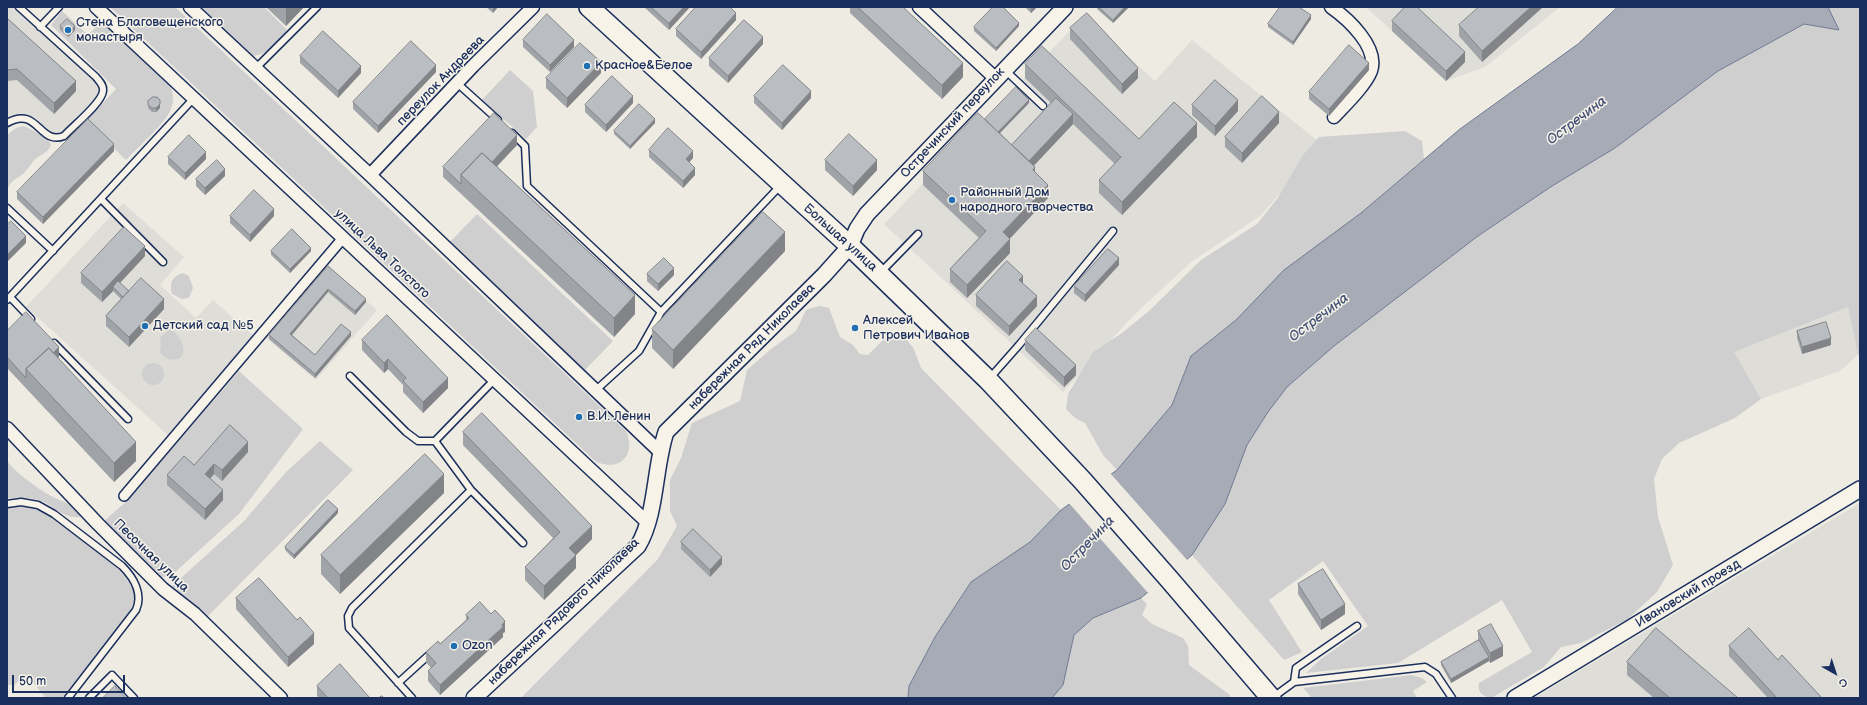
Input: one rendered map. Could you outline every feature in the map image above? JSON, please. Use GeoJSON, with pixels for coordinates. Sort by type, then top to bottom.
{"type":"FeatureCollection","features":[{"type":"Feature","properties":{"kind":"main road","name":"Большая улица"},"geometry":{"type":"LineString","coordinates":[[589,7],[879,273],[988,380],[1082,480],[1272,698]]}},
{"type":"Feature","properties":{"kind":"street","name":"улица Льва Толстого"},"geometry":{"type":"LineString","coordinates":[[96,7],[648,523]]}},
{"type":"Feature","properties":{"kind":"street"},"geometry":{"type":"LineString","coordinates":[[190,7],[370,175],[659,451]]}},
{"type":"Feature","properties":{"kind":"street","name":"переулок Андреева"},"geometry":{"type":"LineString","coordinates":[[370,175],[457,83],[533,7]]}},
{"type":"Feature","properties":{"kind":"street"},"geometry":{"type":"LineString","coordinates":[[919,7],[1000,74]]}},
{"type":"Feature","properties":{"kind":"street","name":"Остречинский переулок"},"geometry":{"type":"LineString","coordinates":[[850,246],[857,229],[867,214],[1065,7]]}},
{"type":"Feature","properties":{"kind":"street"},"geometry":{"type":"LineString","coordinates":[[1330,7],[1339,13],[1365,40],[1373,58],[1371,71],[1362,85],[1334,117]]}},
{"type":"Feature","properties":{"kind":"street"},"geometry":{"type":"LineString","coordinates":[[124,496],[343,238]]}},
{"type":"Feature","properties":{"kind":"street","name":"набережная Ряд Николаева"},"geometry":{"type":"LineString","coordinates":[[659,451],[666,432],[824,274],[850,246]]}},
{"type":"Feature","properties":{"kind":"street","name":"Песочная улица"},"geometry":{"type":"LineString","coordinates":[[7,428],[157,584],[195,614],[281,698]]}},
{"type":"Feature","properties":{"kind":"street","name":"набережная Рядового Николаева"},"geometry":{"type":"LineString","coordinates":[[474,698],[638,546],[644,536],[648,523],[659,451]]}},
{"type":"Feature","properties":{"kind":"street","name":"Ивановский проезд"},"geometry":{"type":"LineString","coordinates":[[1515,698],[1860,490]]}},
{"type":"Feature","properties":{"kind":"lane"},"geometry":{"type":"LineString","coordinates":[[7,123],[20,118],[26,118],[49,136],[58,138],[64,136],[102,96],[103,87],[96,77],[18,7]]}},
{"type":"Feature","properties":{"kind":"lane"},"geometry":{"type":"LineString","coordinates":[[40,27],[59,7]]}},
{"type":"Feature","properties":{"kind":"lane"},"geometry":{"type":"LineString","coordinates":[[256,68],[317,7]]}},
{"type":"Feature","properties":{"kind":"lane"},"geometry":{"type":"LineString","coordinates":[[1000,74],[1043,106]]}},
{"type":"Feature","properties":{"kind":"lane"},"geometry":{"type":"LineString","coordinates":[[457,83],[502,124]]}},
{"type":"Feature","properties":{"kind":"lane"},"geometry":{"type":"LineString","coordinates":[[37,326],[8,299],[194,98]]}},
{"type":"Feature","properties":{"kind":"lane"},"geometry":{"type":"LineString","coordinates":[[508,130],[525,146],[527,186],[661,312]]}},
{"type":"Feature","properties":{"kind":"lane"},"geometry":{"type":"LineString","coordinates":[[596,390],[639,351],[661,312],[782,185]]}},
{"type":"Feature","properties":{"kind":"lane"},"geometry":{"type":"LineString","coordinates":[[101,200],[163,262]]}},
{"type":"Feature","properties":{"kind":"lane"},"geometry":{"type":"LineString","coordinates":[[7,208],[53,251]]}},
{"type":"Feature","properties":{"kind":"lane"},"geometry":{"type":"LineString","coordinates":[[988,380],[1019,345],[1112,231]]}},
{"type":"Feature","properties":{"kind":"lane"},"geometry":{"type":"LineString","coordinates":[[879,273],[918,234]]}},
{"type":"Feature","properties":{"kind":"lane"},"geometry":{"type":"LineString","coordinates":[[48,337],[128,419]]}},
{"type":"Feature","properties":{"kind":"lane"},"geometry":{"type":"LineString","coordinates":[[350,376],[412,437],[418,441],[435,441],[495,379]]}},
{"type":"Feature","properties":{"kind":"lane"},"geometry":{"type":"LineString","coordinates":[[435,441],[471,490],[523,543]]}},
{"type":"Feature","properties":{"kind":"lane"},"geometry":{"type":"LineString","coordinates":[[412,698],[349,628],[348,616],[352,608],[471,490]]}},
{"type":"Feature","properties":{"kind":"lane"},"geometry":{"type":"LineString","coordinates":[[7,504],[21,502],[38,505],[54,514],[122,566],[128,572],[137,589],[139,597],[136,610],[68,698]]}},
{"type":"Feature","properties":{"kind":"lane"},"geometry":{"type":"LineString","coordinates":[[1294,682],[1296,668],[1357,626]]}},
{"type":"Feature","properties":{"kind":"lane"},"geometry":{"type":"LineString","coordinates":[[398,683],[437,647]]}},
{"type":"Feature","properties":{"kind":"lane"},"geometry":{"type":"LineString","coordinates":[[1272,698],[1294,682],[1424,667],[1436,674],[1452,698]]}},
{"type":"Feature","properties":{"kind":"lane"},"geometry":{"type":"LineString","coordinates":[[89,698],[112,675],[134,698]]}},
{"type":"Feature","properties":{"kind":"shaded area"},"geometry":{"type":"Polygon","coordinates":[[[7,7],[19,7],[101,83],[101,96],[58,138],[26,118],[7,123],[7,7]]]}},
{"type":"Feature","properties":{"kind":"shaded area"},"geometry":{"type":"Polygon","coordinates":[[[110,7],[175,7],[626,431],[629,440],[629,448],[624,460],[612,465],[595,461],[110,7]]]}},
{"type":"Feature","properties":{"kind":"shaded area"},"geometry":{"type":"Polygon","coordinates":[[[201,7],[264,7],[287,30],[268,50],[252,56],[201,7]]]}},
{"type":"Feature","properties":{"kind":"shaded area"},"geometry":{"type":"Polygon","coordinates":[[[1366,7],[1560,7],[1485,67],[1446,81],[1366,7]]]}},
{"type":"Feature","properties":{"kind":"shaded area"},"geometry":{"type":"Polygon","coordinates":[[[1828,7],[1860,7],[1860,354],[1858,355],[1848,307],[1734,352],[1761,399],[1735,418],[1679,443],[1662,459],[1654,479],[1658,517],[1673,565],[1657,592],[1628,619],[1581,643],[1561,647],[1544,667],[1493,697],[1484,696],[1480,692],[1479,683],[1532,652],[1502,600],[1398,663],[1306,673],[1321,659],[1368,626],[1323,561],[1269,600],[1302,652],[1284,660],[1192,555],[1225,504],[1247,445],[1268,412],[1287,387],[1334,346],[1478,236],[1552,186],[1615,148],[1718,71],[1804,24],[1839,30],[1828,7]]]}},
{"type":"Feature","properties":{"kind":"shaded area"},"geometry":{"type":"Polygon","coordinates":[[[62,11],[88,35],[100,23],[104,24],[168,82],[171,88],[173,102],[168,115],[126,160],[86,121],[116,89],[51,25],[62,11]]]}},
{"type":"Feature","properties":{"kind":"shaded area"},"geometry":{"type":"Polygon","coordinates":[[[1084,16],[1155,81],[1192,40],[1323,145],[1260,216],[1191,262],[1134,315],[1063,392],[884,224],[1084,16]]]}},
{"type":"Feature","properties":{"kind":"shaded area"},"geometry":{"type":"Polygon","coordinates":[[[510,70],[533,91],[537,127],[526,139],[482,100],[510,70]]]}},
{"type":"Feature","properties":{"kind":"shaded area"},"geometry":{"type":"Polygon","coordinates":[[[23,126],[42,136],[51,144],[48,151],[36,159],[25,172],[9,185],[7,189],[7,135],[16,128],[23,126]]]}},
{"type":"Feature","properties":{"kind":"shaded area"},"geometry":{"type":"Polygon","coordinates":[[[1405,131],[1422,141],[1424,159],[1236,320],[1191,356],[1172,405],[1117,470],[1103,455],[1085,423],[1075,418],[1066,409],[1068,394],[1093,352],[1122,333],[1150,310],[1201,260],[1257,224],[1277,199],[1303,155],[1319,137],[1405,131]]]}},
{"type":"Feature","properties":{"kind":"shaded area","name":"Детский сад №5"},"geometry":{"type":"Polygon","coordinates":[[[123,203],[184,257],[160,285],[196,318],[213,300],[253,335],[168,435],[26,307],[123,203]]]}},
{"type":"Feature","properties":{"kind":"shaded area"},"geometry":{"type":"Polygon","coordinates":[[[477,214],[613,341],[584,371],[450,242],[477,214]]]}},
{"type":"Feature","properties":{"kind":"shaded area"},"geometry":{"type":"Polygon","coordinates":[[[327,267],[377,310],[316,380],[266,338],[327,267]]]}},
{"type":"Feature","properties":{"kind":"shaded area"},"geometry":{"type":"Polygon","coordinates":[[[183,273],[189,276],[193,288],[189,298],[182,299],[172,294],[171,283],[176,276],[183,273]]]}},
{"type":"Feature","properties":{"kind":"shaded area"},"geometry":{"type":"Polygon","coordinates":[[[819,306],[829,308],[840,337],[853,345],[860,354],[868,355],[891,332],[904,336],[914,349],[921,368],[1061,510],[1030,542],[971,582],[935,637],[909,686],[908,698],[521,698],[658,559],[677,526],[670,511],[670,480],[681,458],[692,423],[740,401],[747,370],[771,349],[796,331],[806,310],[819,306]]]}},
{"type":"Feature","properties":{"kind":"shaded area"},"geometry":{"type":"Polygon","coordinates":[[[1848,307],[1858,355],[1840,371],[1761,399],[1733,352],[1848,307]]]}},
{"type":"Feature","properties":{"kind":"shaded area"},"geometry":{"type":"Polygon","coordinates":[[[169,330],[174,331],[183,347],[182,356],[176,360],[163,356],[160,352],[160,337],[169,330]]]}},
{"type":"Feature","properties":{"kind":"shaded area"},"geometry":{"type":"Polygon","coordinates":[[[153,363],[161,366],[164,374],[161,382],[153,385],[145,382],[142,374],[145,366],[153,363]]]}},
{"type":"Feature","properties":{"kind":"shaded area"},"geometry":{"type":"Polygon","coordinates":[[[239,371],[303,429],[239,514],[171,576],[155,578],[104,521],[127,501],[239,371]]]}},
{"type":"Feature","properties":{"kind":"shaded area"},"geometry":{"type":"Polygon","coordinates":[[[320,441],[353,470],[207,617],[172,586],[244,521],[286,472],[320,441]]]}},
{"type":"Feature","properties":{"kind":"shaded area"},"geometry":{"type":"Polygon","coordinates":[[[7,460],[21,476],[36,487],[74,507],[84,515],[79,517],[68,516],[44,502],[31,498],[7,498],[7,460]]]}},
{"type":"Feature","properties":{"kind":"shaded area"},"geometry":{"type":"Polygon","coordinates":[[[1860,503],[1860,698],[1534,698],[1860,503]]]}},
{"type":"Feature","properties":{"kind":"shaded area"},"geometry":{"type":"Polygon","coordinates":[[[17,506],[41,511],[79,535],[120,571],[129,583],[135,597],[131,611],[124,621],[62,698],[46,698],[27,675],[14,685],[7,685],[7,507],[17,506]]]}},
{"type":"Feature","properties":{"kind":"shaded area"},"geometry":{"type":"Polygon","coordinates":[[[1141,598],[1147,604],[1142,615],[1152,624],[1183,638],[1188,646],[1189,665],[1230,695],[1230,698],[1052,698],[1063,685],[1074,635],[1093,618],[1141,598]]]}},
{"type":"Feature","properties":{"kind":"shaded area"},"geometry":{"type":"Polygon","coordinates":[[[1412,675],[1422,678],[1427,682],[1413,691],[1417,698],[1312,698],[1303,688],[1412,675]]]}},
{"type":"Feature","properties":{"kind":"water","name":"Остречина"},"geometry":{"type":"Polygon","coordinates":[[[1618,7],[1828,7],[1839,30],[1804,24],[1718,71],[1615,148],[1552,186],[1478,236],[1334,346],[1287,387],[1268,412],[1247,445],[1225,504],[1192,555],[1141,598],[1093,618],[1074,635],[1063,685],[1052,698],[908,698],[909,686],[935,637],[971,582],[1030,542],[1061,510],[1117,470],[1172,405],[1191,356],[1236,320],[1284,270],[1361,213],[1460,129],[1578,44],[1618,7]]]}},
{"type":"Feature","properties":{"kind":"pier"},"geometry":{"type":"Polygon","coordinates":[[[1110,473],[1188,561],[1149,594],[1068,502],[1110,473]]]}},
{"type":"Feature","properties":{"kind":"building"},"geometry":{"type":"Polygon","coordinates":[[[651,7],[684,7],[669,23],[651,7]]]}},
{"type":"Feature","properties":{"kind":"building"},"geometry":{"type":"Polygon","coordinates":[[[696,7],[730,7],[736,13],[701,52],[676,29],[696,7]]]}},
{"type":"Feature","properties":{"kind":"building"},"geometry":{"type":"Polygon","coordinates":[[[858,7],[903,7],[963,63],[942,85],[858,7]]]}},
{"type":"Feature","properties":{"kind":"building"},"geometry":{"type":"Polygon","coordinates":[[[993,7],[1003,7],[1019,23],[996,48],[974,27],[993,7]]]}},
{"type":"Feature","properties":{"kind":"building"},"geometry":{"type":"Polygon","coordinates":[[[1099,7],[1125,7],[1113,20],[1099,7]]]}},
{"type":"Feature","properties":{"kind":"building"},"geometry":{"type":"Polygon","coordinates":[[[1280,7],[1299,7],[1311,15],[1293,42],[1268,24],[1280,7]]]}},
{"type":"Feature","properties":{"kind":"building"},"geometry":{"type":"Polygon","coordinates":[[[1405,7],[1417,7],[1465,52],[1446,71],[1392,21],[1405,7]]]}},
{"type":"Feature","properties":{"kind":"building"},"geometry":{"type":"Polygon","coordinates":[[[1479,7],[1531,7],[1482,51],[1459,25],[1479,7]]]}},
{"type":"Feature","properties":{"kind":"building"},"geometry":{"type":"Polygon","coordinates":[[[1087,13],[1138,68],[1122,84],[1070,28],[1087,13]]]}},
{"type":"Feature","properties":{"kind":"building"},"geometry":{"type":"Polygon","coordinates":[[[547,14],[574,40],[550,65],[523,40],[547,14]]]}},
{"type":"Feature","properties":{"kind":"building"},"geometry":{"type":"Polygon","coordinates":[[[7,18],[76,81],[54,103],[17,69],[7,70],[7,18]]]}},
{"type":"Feature","properties":{"kind":"building"},"geometry":{"type":"Polygon","coordinates":[[[67,19],[75,26],[68,34],[60,26],[67,19]]]}},
{"type":"Feature","properties":{"kind":"building"},"geometry":{"type":"Polygon","coordinates":[[[744,20],[763,37],[728,76],[709,58],[744,20]]]}},
{"type":"Feature","properties":{"kind":"building"},"geometry":{"type":"Polygon","coordinates":[[[323,31],[361,66],[338,91],[300,56],[323,31]]]}},
{"type":"Feature","properties":{"kind":"building"},"geometry":{"type":"Polygon","coordinates":[[[411,41],[436,65],[378,126],[353,102],[411,41]]]}},
{"type":"Feature","properties":{"kind":"building"},"geometry":{"type":"Polygon","coordinates":[[[580,43],[601,62],[567,98],[546,78],[580,43]]]}},
{"type":"Feature","properties":{"kind":"building"},"geometry":{"type":"Polygon","coordinates":[[[1349,45],[1369,63],[1329,109],[1309,92],[1349,45]]]}},
{"type":"Feature","properties":{"kind":"building"},"geometry":{"type":"Polygon","coordinates":[[[1042,46],[1139,139],[1174,102],[1197,123],[1122,202],[1099,180],[1121,157],[1025,64],[1042,46]]]}},
{"type":"Feature","properties":{"kind":"building"},"geometry":{"type":"Polygon","coordinates":[[[783,65],[811,91],[782,123],[754,96],[783,65]]]}},
{"type":"Feature","properties":{"kind":"building"},"geometry":{"type":"Polygon","coordinates":[[[612,76],[633,96],[606,125],[585,105],[612,76]]]}},
{"type":"Feature","properties":{"kind":"building"},"geometry":{"type":"Polygon","coordinates":[[[1215,80],[1238,100],[1215,126],[1192,105],[1215,80]]]}},
{"type":"Feature","properties":{"kind":"building"},"geometry":{"type":"Polygon","coordinates":[[[1016,87],[1029,100],[998,132],[985,119],[1016,87]]]}},
{"type":"Feature","properties":{"kind":"building"},"geometry":{"type":"Polygon","coordinates":[[[1262,96],[1279,112],[1242,153],[1225,137],[1262,96]]]}},
{"type":"Feature","properties":{"kind":"building"},"geometry":{"type":"Polygon","coordinates":[[[153,97],[157,97],[160,100],[160,104],[156,108],[152,108],[148,105],[148,101],[153,97]]]}},
{"type":"Feature","properties":{"kind":"building"},"geometry":{"type":"Polygon","coordinates":[[[1056,98],[1073,114],[1029,161],[1012,145],[1056,98]]]}},
{"type":"Feature","properties":{"kind":"building"},"geometry":{"type":"Polygon","coordinates":[[[639,104],[655,119],[630,146],[614,131],[639,104]]]}},
{"type":"Feature","properties":{"kind":"building"},"geometry":{"type":"Polygon","coordinates":[[[494,113],[517,135],[492,162],[482,153],[461,175],[461,184],[443,167],[494,113]]]}},
{"type":"Feature","properties":{"kind":"building"},"geometry":{"type":"Polygon","coordinates":[[[978,113],[1035,167],[1033,170],[1048,185],[1003,232],[1010,239],[967,285],[950,269],[986,231],[923,171],[978,113]]]}},
{"type":"Feature","properties":{"kind":"building"},"geometry":{"type":"Polygon","coordinates":[[[88,119],[114,144],[43,217],[17,192],[88,119]]]}},
{"type":"Feature","properties":{"kind":"building"},"geometry":{"type":"Polygon","coordinates":[[[668,128],[693,151],[686,159],[695,168],[683,181],[649,150],[668,128]]]}},
{"type":"Feature","properties":{"kind":"building"},"geometry":{"type":"Polygon","coordinates":[[[849,134],[877,160],[853,186],[825,160],[849,134]]]}},
{"type":"Feature","properties":{"kind":"building"},"geometry":{"type":"Polygon","coordinates":[[[189,135],[206,152],[185,173],[168,157],[189,135]]]}},
{"type":"Feature","properties":{"kind":"building"},"geometry":{"type":"Polygon","coordinates":[[[482,153],[635,295],[614,318],[461,175],[482,153]]]}},
{"type":"Feature","properties":{"kind":"building"},"geometry":{"type":"Polygon","coordinates":[[[217,160],[225,169],[205,188],[196,179],[217,160]]]}},
{"type":"Feature","properties":{"kind":"building"},"geometry":{"type":"Polygon","coordinates":[[[254,190],[274,209],[250,235],[230,216],[254,190]]]}},
{"type":"Feature","properties":{"kind":"building"},"geometry":{"type":"Polygon","coordinates":[[[763,212],[785,232],[673,350],[652,329],[763,212]]]}},
{"type":"Feature","properties":{"kind":"building"},"geometry":{"type":"Polygon","coordinates":[[[11,221],[26,236],[7,255],[7,225],[11,221]]]}},
{"type":"Feature","properties":{"kind":"building"},"geometry":{"type":"Polygon","coordinates":[[[124,227],[145,246],[102,292],[81,273],[124,227]]]}},
{"type":"Feature","properties":{"kind":"building"},"geometry":{"type":"Polygon","coordinates":[[[292,229],[311,248],[290,269],[271,251],[292,229]]]}},
{"type":"Feature","properties":{"kind":"building"},"geometry":{"type":"Polygon","coordinates":[[[1108,249],[1119,258],[1085,295],[1074,286],[1108,249]]]}},
{"type":"Feature","properties":{"kind":"building"},"geometry":{"type":"Polygon","coordinates":[[[664,258],[674,268],[658,284],[647,274],[664,258]]]}},
{"type":"Feature","properties":{"kind":"building"},"geometry":{"type":"Polygon","coordinates":[[[1007,261],[1023,276],[1019,280],[1037,296],[1009,326],[976,295],[1007,261]]]}},
{"type":"Feature","properties":{"kind":"building"},"geometry":{"type":"Polygon","coordinates":[[[328,266],[366,299],[355,311],[328,289],[290,334],[315,355],[341,324],[351,332],[315,374],[269,335],[328,266]]]}},
{"type":"Feature","properties":{"kind":"building"},"geometry":{"type":"Polygon","coordinates":[[[141,278],[164,299],[129,337],[106,316],[141,278]]]}},
{"type":"Feature","properties":{"kind":"building"},"geometry":{"type":"Polygon","coordinates":[[[118,281],[129,291],[123,297],[113,287],[118,281]]]}},
{"type":"Feature","properties":{"kind":"building"},"geometry":{"type":"Polygon","coordinates":[[[26,312],[59,347],[53,353],[49,348],[26,369],[26,378],[7,357],[7,331],[26,312]]]}},
{"type":"Feature","properties":{"kind":"building"},"geometry":{"type":"Polygon","coordinates":[[[387,315],[448,378],[423,402],[403,381],[406,378],[388,359],[384,363],[362,340],[387,315]]]}},
{"type":"Feature","properties":{"kind":"building"},"geometry":{"type":"Polygon","coordinates":[[[1826,322],[1831,338],[1802,347],[1797,331],[1826,322]]]}},
{"type":"Feature","properties":{"kind":"building"},"geometry":{"type":"Polygon","coordinates":[[[1036,328],[1076,365],[1064,377],[1025,340],[1036,328]]]}},
{"type":"Feature","properties":{"kind":"building"},"geometry":{"type":"Polygon","coordinates":[[[49,348],[136,442],[114,463],[26,369],[49,348]]]}},
{"type":"Feature","properties":{"kind":"building"},"geometry":{"type":"Polygon","coordinates":[[[482,413],[592,526],[569,548],[576,555],[544,586],[525,567],[560,532],[463,432],[482,413]]]}},
{"type":"Feature","properties":{"kind":"building"},"geometry":{"type":"Polygon","coordinates":[[[230,425],[248,442],[222,470],[214,464],[205,474],[223,490],[205,509],[167,475],[184,456],[194,465],[230,425]]]}},
{"type":"Feature","properties":{"kind":"building"},"geometry":{"type":"Polygon","coordinates":[[[425,454],[444,474],[340,575],[321,555],[425,454]]]}},
{"type":"Feature","properties":{"kind":"building"},"geometry":{"type":"Polygon","coordinates":[[[328,500],[338,509],[294,555],[285,547],[328,500]]]}},
{"type":"Feature","properties":{"kind":"building"},"geometry":{"type":"Polygon","coordinates":[[[693,529],[722,557],[710,570],[681,542],[693,529]]]}},
{"type":"Feature","properties":{"kind":"building"},"geometry":{"type":"Polygon","coordinates":[[[1323,569],[1345,604],[1321,620],[1298,584],[1323,569]]]}},
{"type":"Feature","properties":{"kind":"building"},"geometry":{"type":"Polygon","coordinates":[[[259,578],[297,620],[300,617],[314,633],[288,657],[236,598],[259,578]]]}},
{"type":"Feature","properties":{"kind":"building"},"geometry":{"type":"Polygon","coordinates":[[[480,602],[491,614],[495,610],[505,621],[502,625],[503,627],[440,685],[428,671],[436,663],[426,652],[438,641],[440,644],[469,618],[466,615],[480,602]]]}},
{"type":"Feature","properties":{"kind":"building"},"geometry":{"type":"Polygon","coordinates":[[[1491,624],[1503,646],[1490,653],[1478,631],[1491,624]]]}},
{"type":"Feature","properties":{"kind":"building"},"geometry":{"type":"Polygon","coordinates":[[[1656,628],[1738,698],[1670,698],[1627,662],[1656,628]]]}},
{"type":"Feature","properties":{"kind":"building"},"geometry":{"type":"Polygon","coordinates":[[[1749,628],[1778,660],[1782,655],[1822,698],[1777,698],[1729,646],[1749,628]]]}},
{"type":"Feature","properties":{"kind":"building"},"geometry":{"type":"Polygon","coordinates":[[[1479,640],[1489,657],[1451,679],[1441,662],[1479,640]]]}},
{"type":"Feature","properties":{"kind":"building"},"geometry":{"type":"Polygon","coordinates":[[[340,664],[370,698],[328,698],[317,686],[340,664]]]}},
{"type":"Feature","properties":{"kind":"building"},"geometry":{"type":"Polygon","coordinates":[[[115,686],[126,698],[103,698],[115,686]]]}},
{"type":"Feature","properties":{"kind":"place","name":"Стена Благовещенского монастыря"},"geometry":{"type":"Point","coordinates":[68,30]}},
{"type":"Feature","properties":{"kind":"place","name":"Красное&Белое"},"geometry":{"type":"Point","coordinates":[587,66]}},
{"type":"Feature","properties":{"kind":"place","name":"Районный Дом народного творчества"},"geometry":{"type":"Point","coordinates":[952,200]}},
{"type":"Feature","properties":{"kind":"place","name":"Детский сад №5"},"geometry":{"type":"Point","coordinates":[145,326]}},
{"type":"Feature","properties":{"kind":"place","name":"Алексей Петрович Иванов"},"geometry":{"type":"Point","coordinates":[855,328]}},
{"type":"Feature","properties":{"kind":"place","name":"В.И. Ленин"},"geometry":{"type":"Point","coordinates":[579,417]}},
{"type":"Feature","properties":{"kind":"place","name":"Ozon"},"geometry":{"type":"Point","coordinates":[454,646]}}]}
